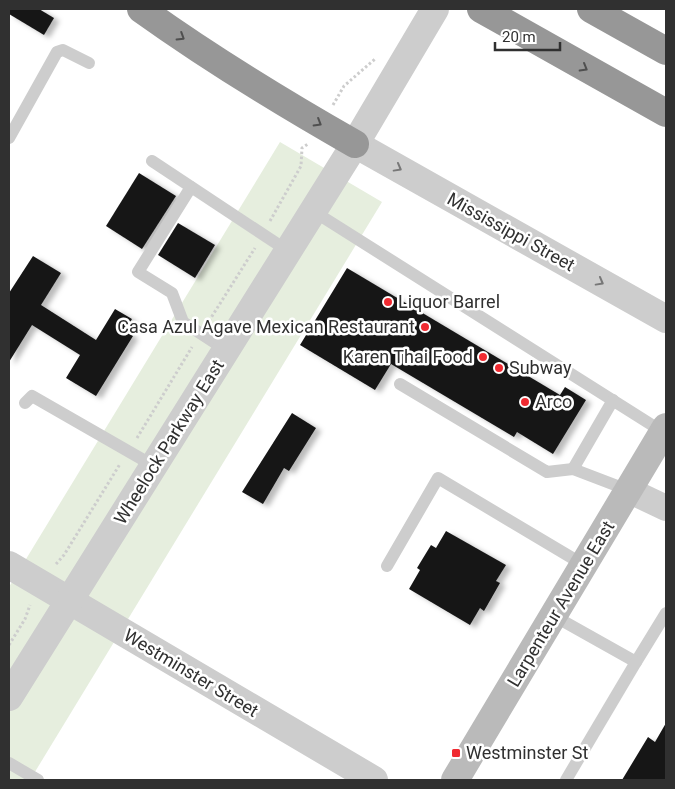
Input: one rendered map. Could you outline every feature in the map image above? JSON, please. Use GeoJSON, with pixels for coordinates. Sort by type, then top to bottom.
{"type":"FeatureCollection","features":[{"type":"Feature","properties":{"kind":"highway"},"geometry":{"type":"LineString","coordinates":[[141,9],[321,125],[355,144]]}},
{"type":"Feature","properties":{"kind":"highway"},"geometry":{"type":"LineString","coordinates":[[481,9],[666,113]]}},
{"type":"Feature","properties":{"kind":"highway"},"geometry":{"type":"LineString","coordinates":[[591,9],[666,51]]}},
{"type":"Feature","properties":{"kind":"main road","name":"Larpenteur Avenue East"},"geometry":{"type":"LineString","coordinates":[[455,780],[665,429]]}},
{"type":"Feature","properties":{"kind":"street","name":"Wheelock Parkway East"},"geometry":{"type":"LineString","coordinates":[[9,697],[355,144],[398,55],[435,9]]}},
{"type":"Feature","properties":{"kind":"street","name":"Mississippi Street"},"geometry":{"type":"LineString","coordinates":[[355,144],[666,319]]}},
{"type":"Feature","properties":{"kind":"street"},"geometry":{"type":"LineString","coordinates":[[628,490],[666,508]]}},
{"type":"Feature","properties":{"kind":"street","name":"Westminster Street"},"geometry":{"type":"LineString","coordinates":[[9,565],[374,780]]}},
{"type":"Feature","properties":{"kind":"lane"},"geometry":{"type":"LineString","coordinates":[[9,138],[57,52],[64,50],[89,63]]}},
{"type":"Feature","properties":{"kind":"lane"},"geometry":{"type":"LineString","coordinates":[[152,161],[288,251]]}},
{"type":"Feature","properties":{"kind":"lane"},"geometry":{"type":"LineString","coordinates":[[191,187],[138,272],[172,293],[183,322],[226,350]]}},
{"type":"Feature","properties":{"kind":"lane"},"geometry":{"type":"LineString","coordinates":[[312,211],[613,400],[665,429]]}},
{"type":"Feature","properties":{"kind":"lane"},"geometry":{"type":"LineString","coordinates":[[400,384],[547,472],[573,469],[628,490]]}},
{"type":"Feature","properties":{"kind":"lane"},"geometry":{"type":"LineString","coordinates":[[25,402],[32,396],[154,466]]}},
{"type":"Feature","properties":{"kind":"lane"},"geometry":{"type":"LineString","coordinates":[[573,469],[613,400]]}},
{"type":"Feature","properties":{"kind":"lane"},"geometry":{"type":"LineString","coordinates":[[387,566],[438,478],[584,564]]}},
{"type":"Feature","properties":{"kind":"lane"},"geometry":{"type":"LineString","coordinates":[[566,780],[666,613]]}},
{"type":"Feature","properties":{"kind":"lane"},"geometry":{"type":"LineString","coordinates":[[554,616],[636,662]]}},
{"type":"Feature","properties":{"kind":"lane"},"geometry":{"type":"LineString","coordinates":[[9,763],[38,780]]}},
{"type":"Feature","properties":{"kind":"path"},"geometry":{"type":"LineString","coordinates":[[336,99],[344,86],[398,55]]}},
{"type":"Feature","properties":{"kind":"path"},"geometry":{"type":"LineString","coordinates":[[52,568],[64,555],[263,234],[301,166],[302,148],[311,142]]}},
{"type":"Feature","properties":{"kind":"path"},"geometry":{"type":"LineString","coordinates":[[9,644],[32,603]]}},
{"type":"Feature","properties":{"kind":"green space"},"geometry":{"type":"Polygon","coordinates":[[[280,142],[382,202],[30,780],[9,780],[9,587],[280,142]]]}},
{"type":"Feature","properties":{"kind":"building"},"geometry":{"type":"Polygon","coordinates":[[[9,9],[39,9],[54,18],[44,35],[9,14],[9,9]]]}},
{"type":"Feature","properties":{"kind":"building"},"geometry":{"type":"Polygon","coordinates":[[[139,173],[176,196],[142,249],[106,226],[139,173]]]}},
{"type":"Feature","properties":{"kind":"building"},"geometry":{"type":"Polygon","coordinates":[[[178,223],[215,245],[195,278],[158,255],[178,223]]]}},
{"type":"Feature","properties":{"kind":"building"},"geometry":{"type":"Polygon","coordinates":[[[33,256],[61,273],[41,305],[96,340],[115,309],[132,319],[125,330],[133,336],[96,396],[66,378],[80,355],[32,325],[9,362],[9,293],[33,256]]]}},
{"type":"Feature","properties":{"kind":"building"},"geometry":{"type":"Polygon","coordinates":[[[347,268],[560,395],[565,387],[586,400],[553,454],[517,432],[514,437],[391,364],[375,390],[300,345],[347,268]]]}},
{"type":"Feature","properties":{"kind":"building"},"geometry":{"type":"Polygon","coordinates":[[[292,413],[316,428],[289,471],[284,468],[263,504],[242,492],[292,413]]]}},
{"type":"Feature","properties":{"kind":"building"},"geometry":{"type":"Polygon","coordinates":[[[446,531],[506,565],[496,581],[500,583],[484,611],[480,608],[470,625],[409,589],[420,570],[417,568],[431,545],[436,548],[446,531]]]}},
{"type":"Feature","properties":{"kind":"building"},"geometry":{"type":"Polygon","coordinates":[[[666,723],[666,780],[622,780],[648,737],[655,742],[666,723]]]}},
{"type":"Feature","properties":{"kind":"place","name":"Liquor Barrel"},"geometry":{"type":"Point","coordinates":[388,302]}},
{"type":"Feature","properties":{"kind":"place","name":"Casa Azul Agave Mexican Restaurant"},"geometry":{"type":"Point","coordinates":[425,327]}},
{"type":"Feature","properties":{"kind":"place","name":"Karen Thai Food"},"geometry":{"type":"Point","coordinates":[483,357]}},
{"type":"Feature","properties":{"kind":"place","name":"Subway"},"geometry":{"type":"Point","coordinates":[499,368]}},
{"type":"Feature","properties":{"kind":"place","name":"Arco"},"geometry":{"type":"Point","coordinates":[525,402]}},
{"type":"Feature","properties":{"kind":"place","name":"Westminster St"},"geometry":{"type":"Point","coordinates":[456,753]}}]}
